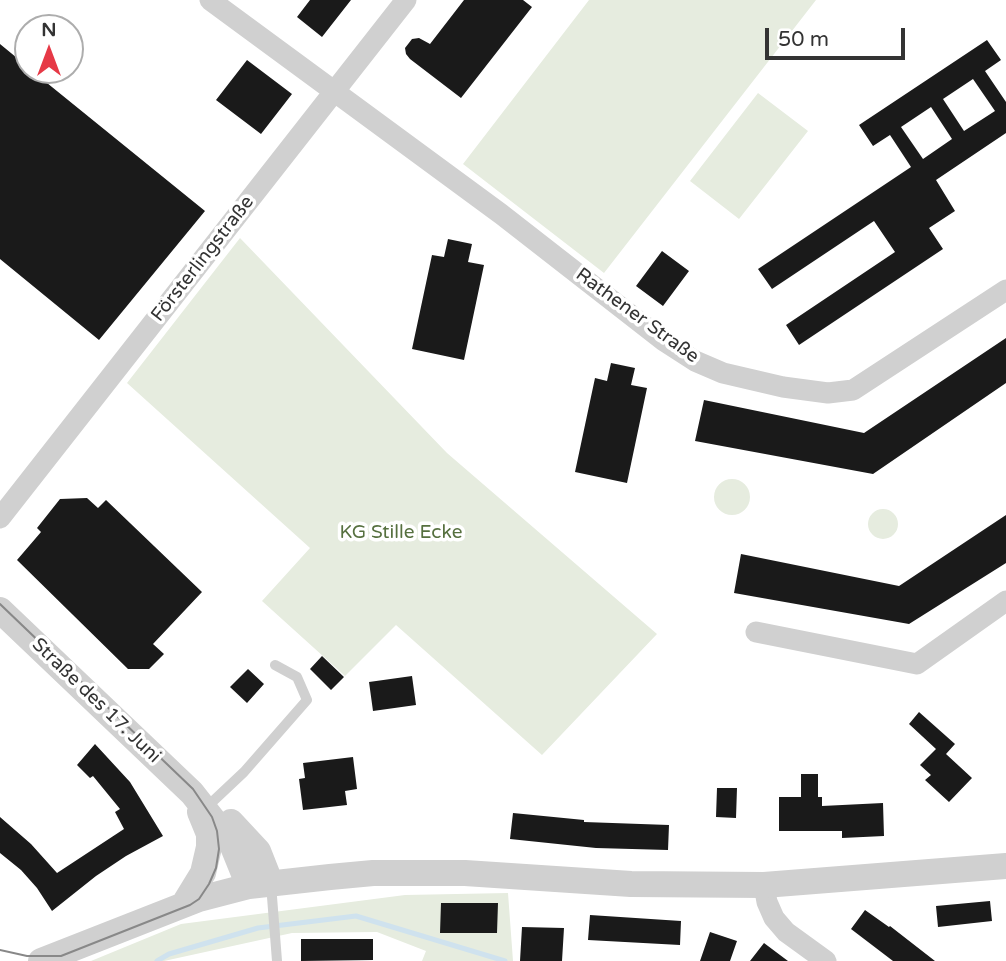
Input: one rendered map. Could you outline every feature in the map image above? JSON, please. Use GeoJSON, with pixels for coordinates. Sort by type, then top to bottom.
{"type":"FeatureCollection","features":[{"type":"Feature","properties":{"kind":"street","name":"Rathener Straße"},"geometry":{"type":"LineString","coordinates":[[210,0],[501,214],[664,341],[695,361],[723,373],[783,387],[828,393],[853,390],[1006,290]]}},
{"type":"Feature","properties":{"kind":"street","name":"Försterlingstraße"},"geometry":{"type":"LineString","coordinates":[[0,518],[406,0]]}},
{"type":"Feature","properties":{"kind":"street"},"geometry":{"type":"LineString","coordinates":[[756,632],[917,664],[1006,601]]}},
{"type":"Feature","properties":{"kind":"street","name":"Straße des 17. Juni"},"geometry":{"type":"LineString","coordinates":[[0,610],[201,799],[232,823],[258,851],[265,891]]}},
{"type":"Feature","properties":{"kind":"street"},"geometry":{"type":"LineString","coordinates":[[184,904],[203,873],[209,848],[209,834],[201,799]]}},
{"type":"Feature","properties":{"kind":"street"},"geometry":{"type":"LineString","coordinates":[[41,961],[184,904],[362,874],[414,872],[631,884],[764,885],[1006,866]]}},
{"type":"Feature","properties":{"kind":"street"},"geometry":{"type":"LineString","coordinates":[[764,885],[774,918],[786,932],[826,961]]}},
{"type":"Feature","properties":{"kind":"lane"},"geometry":{"type":"LineString","coordinates":[[201,799],[251,764],[307,700],[297,677],[275,665]]}},
{"type":"Feature","properties":{"kind":"lane"},"geometry":{"type":"LineString","coordinates":[[265,891],[276,942],[277,961]]}},
{"type":"Feature","properties":{"kind":"green space"},"geometry":{"type":"Polygon","coordinates":[[[589,0],[816,0],[604,273],[463,164],[589,0]]]}},
{"type":"Feature","properties":{"kind":"green space"},"geometry":{"type":"Polygon","coordinates":[[[758,93],[808,131],[739,219],[690,181],[758,93]]]}},
{"type":"Feature","properties":{"kind":"green space","name":"KG Stille Ecke"},"geometry":{"type":"Polygon","coordinates":[[[240,238],[447,453],[657,634],[542,755],[396,625],[345,676],[262,601],[310,548],[127,383],[240,238]]]}},
{"type":"Feature","properties":{"kind":"green space"},"geometry":{"type":"Polygon","coordinates":[[[732,479],[745,484],[750,497],[745,510],[732,515],[719,510],[714,497],[719,484],[732,479]]]}},
{"type":"Feature","properties":{"kind":"green space"},"geometry":{"type":"Polygon","coordinates":[[[883,509],[894,513],[898,524],[894,535],[883,539],[872,535],[868,524],[872,513],[883,509]]]}},
{"type":"Feature","properties":{"kind":"green space"},"geometry":{"type":"Polygon","coordinates":[[[508,893],[513,961],[422,961],[426,951],[377,932],[292,933],[164,961],[91,961],[181,924],[405,895],[508,893]]]}},
{"type":"Feature","properties":{"kind":"building"},"geometry":{"type":"Polygon","coordinates":[[[310,0],[351,0],[322,37],[297,17],[310,0]]]}},
{"type":"Feature","properties":{"kind":"building"},"geometry":{"type":"Polygon","coordinates":[[[464,0],[523,0],[532,7],[461,98],[410,59],[405,48],[412,39],[419,38],[430,44],[464,0]]]}},
{"type":"Feature","properties":{"kind":"building"},"geometry":{"type":"Polygon","coordinates":[[[987,40],[1001,60],[985,71],[1006,102],[1006,133],[936,180],[955,211],[929,228],[943,249],[799,345],[786,325],[895,252],[874,221],[772,289],[758,269],[911,167],[890,135],[873,146],[859,125],[987,40]],[[973,79],[943,99],[964,131],[995,111],[973,79]],[[931,107],[901,127],[923,159],[952,139],[931,107]]]}},
{"type":"Feature","properties":{"kind":"building"},"geometry":{"type":"Polygon","coordinates":[[[0,44],[14,56],[14,84],[48,84],[205,211],[99,340],[0,259],[0,44]]]}},
{"type":"Feature","properties":{"kind":"building"},"geometry":{"type":"Polygon","coordinates":[[[247,60],[292,94],[261,134],[216,100],[247,60]]]}},
{"type":"Feature","properties":{"kind":"building"},"geometry":{"type":"Polygon","coordinates":[[[448,239],[472,244],[468,262],[484,265],[464,360],[412,349],[432,255],[444,257],[448,239]]]}},
{"type":"Feature","properties":{"kind":"building"},"geometry":{"type":"Polygon","coordinates":[[[662,251],[689,271],[663,306],[636,286],[662,251]]]}},
{"type":"Feature","properties":{"kind":"building"},"geometry":{"type":"Polygon","coordinates":[[[1006,338],[1006,383],[873,474],[695,441],[704,400],[864,433],[1006,338]]]}},
{"type":"Feature","properties":{"kind":"building"},"geometry":{"type":"Polygon","coordinates":[[[611,363],[635,368],[631,385],[647,388],[627,483],[575,472],[595,378],[607,381],[611,363]]]}},
{"type":"Feature","properties":{"kind":"building"},"geometry":{"type":"Polygon","coordinates":[[[87,498],[98,508],[106,500],[202,592],[153,644],[164,654],[149,669],[128,669],[17,560],[41,532],[37,528],[60,499],[87,498]]]}},
{"type":"Feature","properties":{"kind":"building"},"geometry":{"type":"Polygon","coordinates":[[[1006,515],[1006,563],[909,624],[734,593],[741,554],[899,586],[1006,515]]]}},
{"type":"Feature","properties":{"kind":"building"},"geometry":{"type":"Polygon","coordinates":[[[322,656],[344,677],[331,690],[310,669],[322,656]]]}},
{"type":"Feature","properties":{"kind":"building"},"geometry":{"type":"Polygon","coordinates":[[[248,669],[264,684],[247,703],[230,687],[248,669]]]}},
{"type":"Feature","properties":{"kind":"building"},"geometry":{"type":"Polygon","coordinates":[[[412,676],[416,705],[373,711],[369,682],[412,676]]]}},
{"type":"Feature","properties":{"kind":"building"},"geometry":{"type":"Polygon","coordinates":[[[919,712],[955,744],[946,754],[972,778],[949,802],[925,780],[931,775],[920,765],[936,749],[909,724],[919,712]]]}},
{"type":"Feature","properties":{"kind":"building"},"geometry":{"type":"Polygon","coordinates":[[[95,744],[130,782],[163,836],[96,876],[52,911],[21,870],[0,853],[0,817],[31,844],[57,873],[124,829],[115,812],[120,809],[93,776],[90,778],[77,765],[95,744]]]}},
{"type":"Feature","properties":{"kind":"building"},"geometry":{"type":"Polygon","coordinates":[[[353,757],[357,789],[345,791],[347,805],[303,810],[299,779],[305,778],[303,763],[353,757]]]}},
{"type":"Feature","properties":{"kind":"building"},"geometry":{"type":"Polygon","coordinates":[[[801,774],[818,774],[818,797],[822,797],[822,806],[883,803],[884,836],[842,838],[842,831],[779,831],[779,797],[801,797],[801,774]]]}},
{"type":"Feature","properties":{"kind":"building"},"geometry":{"type":"Polygon","coordinates":[[[717,788],[737,788],[736,818],[716,817],[717,788]]]}},
{"type":"Feature","properties":{"kind":"building"},"geometry":{"type":"Polygon","coordinates":[[[513,813],[584,822],[669,825],[668,850],[596,848],[510,839],[513,813]]]}},
{"type":"Feature","properties":{"kind":"building"},"geometry":{"type":"Polygon","coordinates":[[[990,901],[992,921],[938,927],[936,906],[990,901]]]}},
{"type":"Feature","properties":{"kind":"building"},"geometry":{"type":"Polygon","coordinates":[[[441,903],[498,903],[497,933],[440,933],[441,903]]]}},
{"type":"Feature","properties":{"kind":"building"},"geometry":{"type":"Polygon","coordinates":[[[865,910],[935,961],[893,961],[851,929],[865,910]]]}},
{"type":"Feature","properties":{"kind":"building"},"geometry":{"type":"Polygon","coordinates":[[[590,915],[681,921],[680,945],[588,940],[590,915]]]}},
{"type":"Feature","properties":{"kind":"building"},"geometry":{"type":"Polygon","coordinates":[[[522,927],[564,928],[562,961],[520,961],[522,927]]]}},
{"type":"Feature","properties":{"kind":"building"},"geometry":{"type":"Polygon","coordinates":[[[710,932],[737,941],[730,961],[700,961],[710,932]]]}},
{"type":"Feature","properties":{"kind":"building"},"geometry":{"type":"Polygon","coordinates":[[[301,939],[373,939],[373,960],[301,961],[301,939]]]}},
{"type":"Feature","properties":{"kind":"building"},"geometry":{"type":"Polygon","coordinates":[[[764,943],[788,961],[750,961],[764,943]]]}},
{"type":"Feature","properties":{"kind":"waterway"},"geometry":{"type":"LineString","coordinates":[[157,961],[169,954],[258,928],[356,916],[505,961]]}},
{"type":"Feature","properties":{"kind":"tram line"},"geometry":{"type":"LineString","coordinates":[[0,604],[193,789],[212,817],[219,849],[216,868],[209,884],[199,899],[190,905],[61,956],[27,956],[0,950]]}}]}
